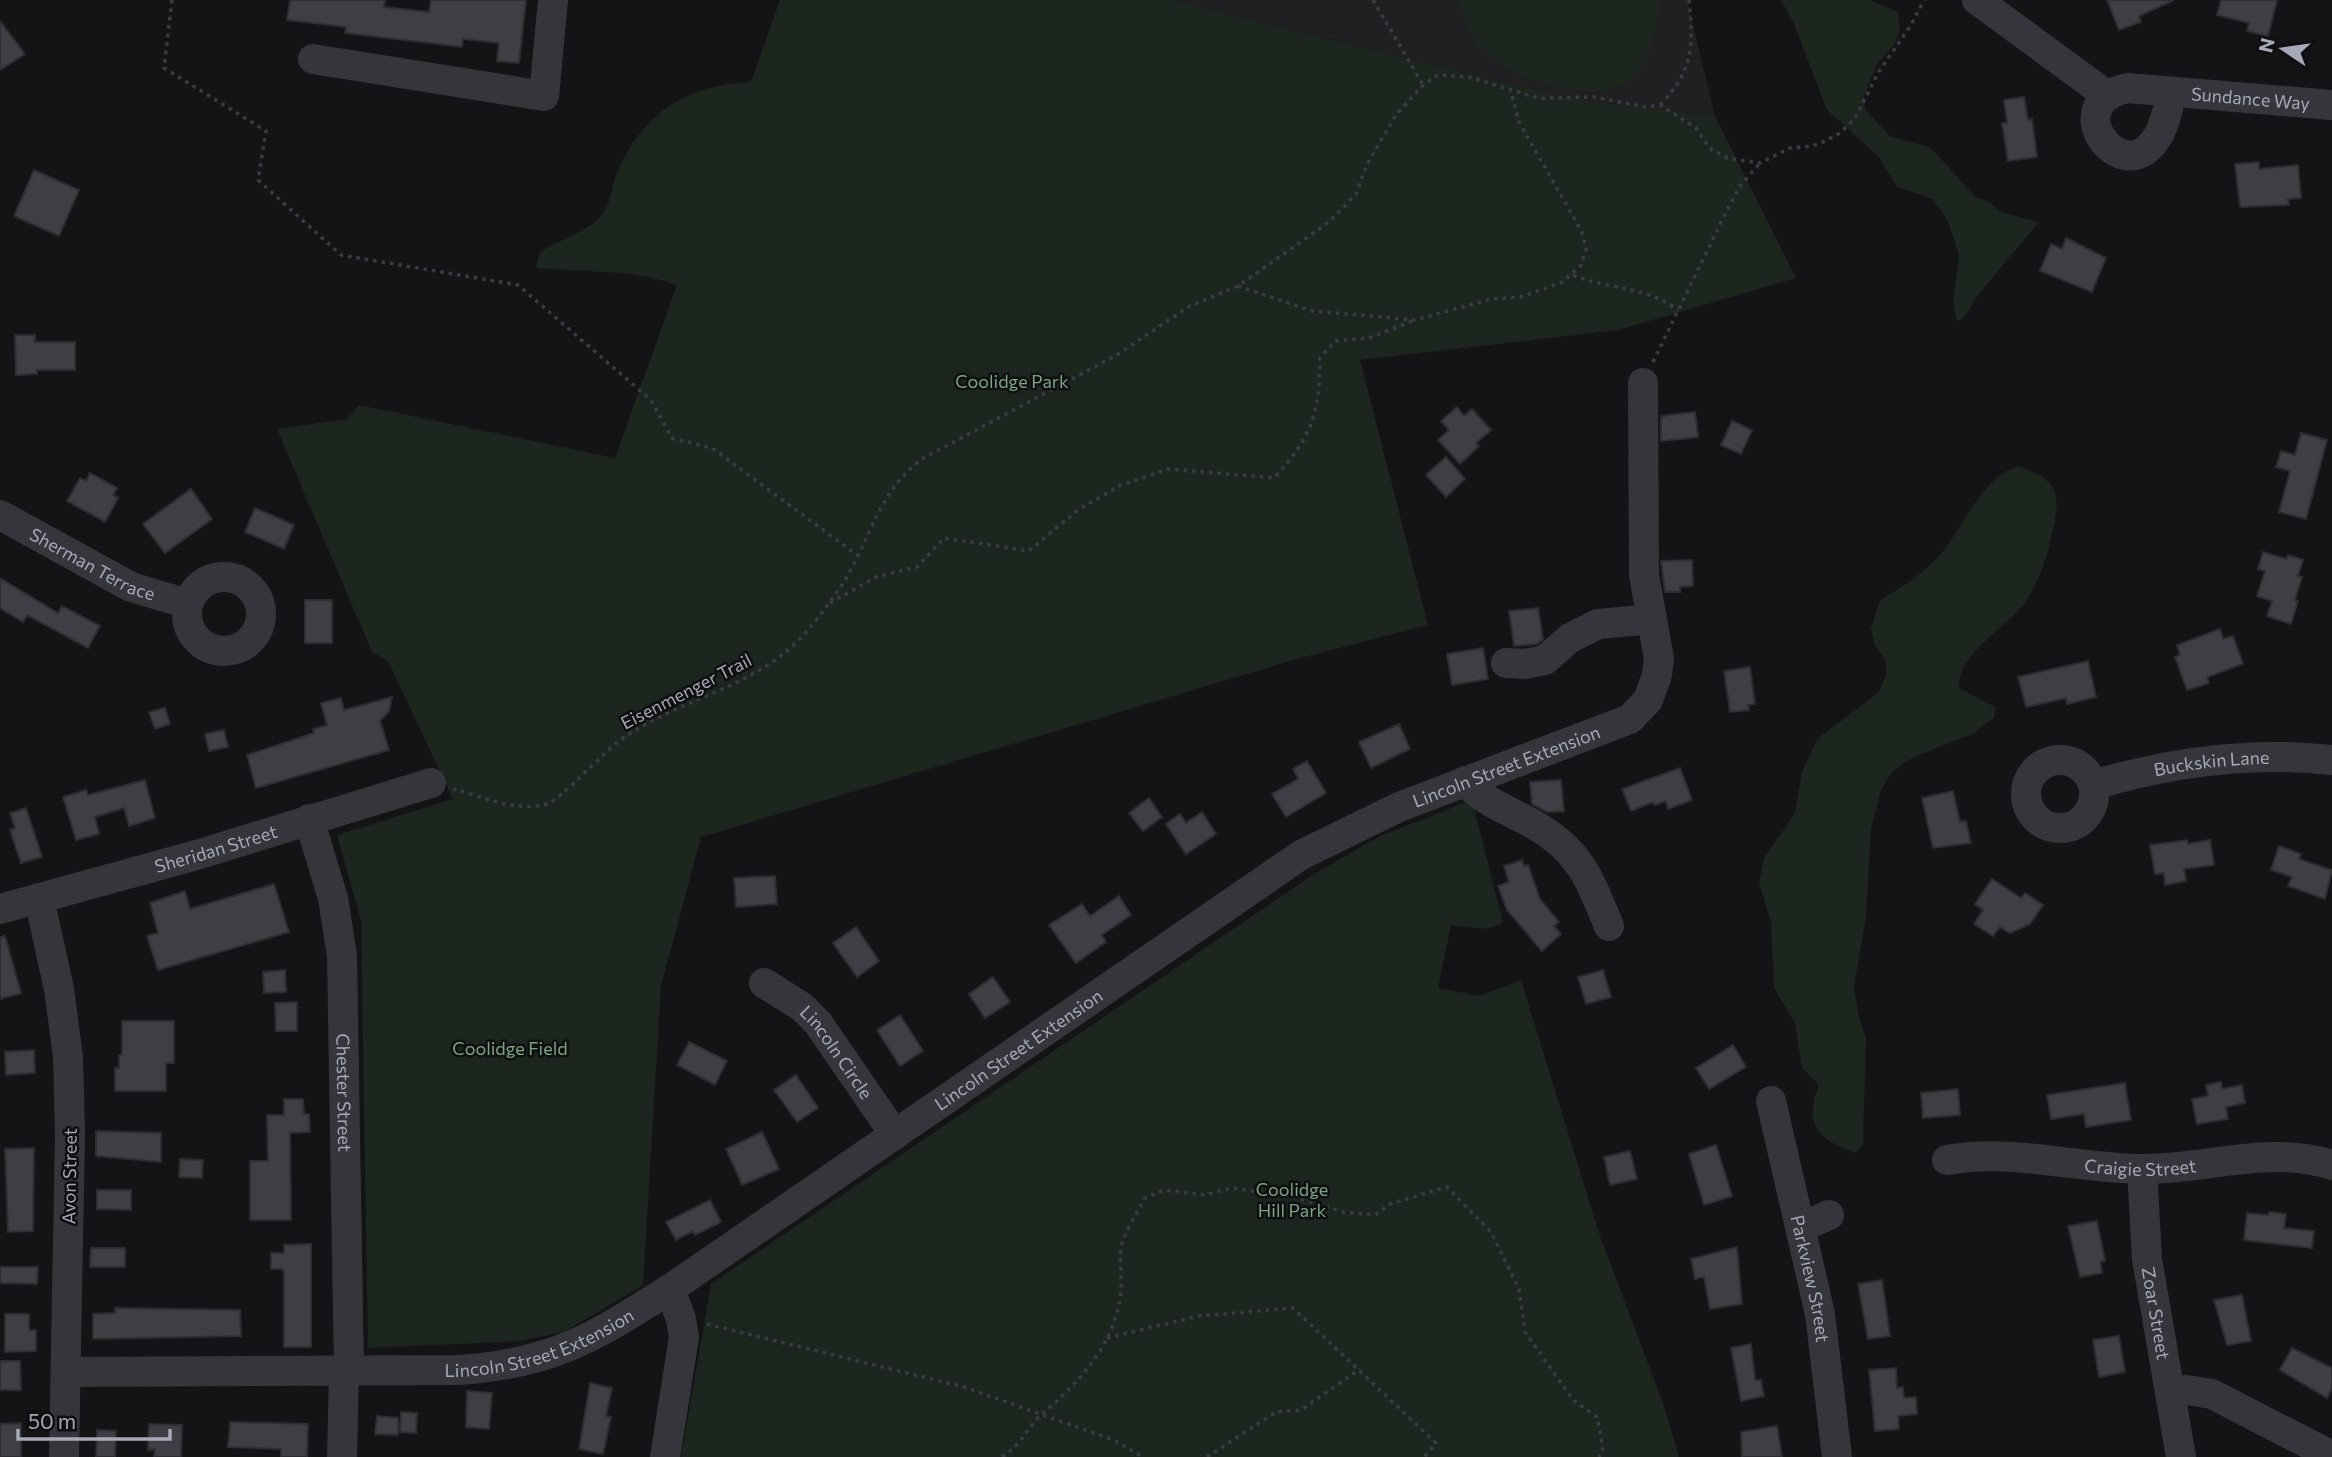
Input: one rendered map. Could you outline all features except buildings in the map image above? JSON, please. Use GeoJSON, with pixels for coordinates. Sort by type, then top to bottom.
{"type":"FeatureCollection","features":[{"type":"Feature","properties":{"kind":"street"},"geometry":{"type":"LineString","coordinates":[[313,59],[544,96],[553,0]]}},
{"type":"Feature","properties":{"kind":"street"},"geometry":{"type":"LineString","coordinates":[[1977,0],[2108,96]]}},
{"type":"Feature","properties":{"kind":"street","name":"Sundance Way"},"geometry":{"type":"LineString","coordinates":[[2172,93],[2159,135],[2146,150],[2135,154],[2112,150],[2101,140],[2096,116],[2108,96],[2128,88],[2332,105]]}},
{"type":"Feature","properties":{"kind":"street","name":"Lincoln Street Extension"},"geometry":{"type":"LineString","coordinates":[[66,1372],[458,1370],[533,1361],[599,1333],[670,1289],[1279,869],[1373,818],[1465,781],[1620,725],[1640,711],[1648,701],[1657,675],[1657,640],[1644,575],[1642,536],[1643,383]]}},
{"type":"Feature","properties":{"kind":"street","name":"Sherman Terrace"},"geometry":{"type":"LineString","coordinates":[[0,515],[131,587],[188,604]]}},
{"type":"Feature","properties":{"kind":"street"},"geometry":{"type":"LineString","coordinates":[[1506,663],[1525,664],[1545,660],[1570,638],[1598,624],[1652,620]]}},
{"type":"Feature","properties":{"kind":"street","name":"Buckskin Lane"},"geometry":{"type":"LineString","coordinates":[[2092,785],[2165,766],[2224,759],[2332,760]]}},
{"type":"Feature","properties":{"kind":"street"},"geometry":{"type":"LineString","coordinates":[[1465,781],[1477,794],[1536,826],[1570,852],[1583,866],[1609,926]]}},
{"type":"Feature","properties":{"kind":"street","name":"Sheridan Street"},"geometry":{"type":"LineString","coordinates":[[0,909],[200,854],[431,783]]}},
{"type":"Feature","properties":{"kind":"street","name":"Chester Street"},"geometry":{"type":"LineString","coordinates":[[309,819],[333,898],[342,956],[346,1372],[342,1457]]}},
{"type":"Feature","properties":{"kind":"street","name":"Avon Street"},"geometry":{"type":"LineString","coordinates":[[39,898],[60,989],[68,1057],[70,1133],[64,1457]]}},
{"type":"Feature","properties":{"kind":"street","name":"Lincoln Circle"},"geometry":{"type":"LineString","coordinates":[[764,984],[793,1000],[818,1023],[895,1135]]}},
{"type":"Feature","properties":{"kind":"street","name":"Parkview Street"},"geometry":{"type":"LineString","coordinates":[[1771,1101],[1820,1314],[1838,1457]]}},
{"type":"Feature","properties":{"kind":"street","name":"Craigie Street"},"geometry":{"type":"LineString","coordinates":[[1947,1160],[1998,1154],[2142,1169],[2270,1155],[2297,1157],[2332,1165]]}},
{"type":"Feature","properties":{"kind":"street","name":"Zoar Street"},"geometry":{"type":"LineString","coordinates":[[2142,1169],[2147,1259],[2181,1457]]}},
{"type":"Feature","properties":{"kind":"street"},"geometry":{"type":"LineString","coordinates":[[1802,1227],[1829,1215]]}},
{"type":"Feature","properties":{"kind":"street"},"geometry":{"type":"LineString","coordinates":[[665,1457],[682,1357],[681,1319],[670,1289]]}},
{"type":"Feature","properties":{"kind":"street"},"geometry":{"type":"LineString","coordinates":[[2170,1391],[2187,1390],[2212,1394],[2332,1456]]}},
{"type":"Feature","properties":{"kind":"path"},"geometry":{"type":"LineString","coordinates":[[172,0],[164,68],[266,131],[258,180],[332,248],[341,255],[518,285],[651,400],[672,438],[712,448],[858,555]]}},
{"type":"Feature","properties":{"kind":"path"},"geometry":{"type":"LineString","coordinates":[[1373,0],[1423,85]]}},
{"type":"Feature","properties":{"kind":"path"},"geometry":{"type":"LineString","coordinates":[[1660,105],[1678,87],[1687,69],[1693,33],[1689,0]]}},
{"type":"Feature","properties":{"kind":"path"},"geometry":{"type":"LineString","coordinates":[[1643,383],[1740,186],[1760,163],[1783,150],[1813,146],[1840,133],[1855,118],[1878,73],[1911,25],[1924,0]]}},
{"type":"Feature","properties":{"kind":"path","name":"Eisenmenger Trail"},"geometry":{"type":"LineString","coordinates":[[431,783],[513,805],[548,803],[618,742],[642,726],[753,675],[786,652],[828,604],[858,555],[898,478],[920,460],[1115,356],[1190,306],[1238,286],[1329,222],[1356,194],[1367,164],[1396,115],[1423,85],[1438,75],[1453,74],[1538,98],[1594,97],[1645,107],[1660,105],[1696,128],[1709,148],[1727,158],[1760,163]]}},
{"type":"Feature","properties":{"kind":"path"},"geometry":{"type":"LineString","coordinates":[[1238,286],[1312,311],[1415,320],[1491,299],[1520,297],[1563,282],[1573,275],[1581,265],[1586,249],[1583,232],[1519,122],[1510,89]]}},
{"type":"Feature","properties":{"kind":"path"},"geometry":{"type":"LineString","coordinates":[[1573,275],[1592,283],[1650,294],[1678,310]]}},
{"type":"Feature","properties":{"kind":"path","name":"Eisenmenger Trail"},"geometry":{"type":"LineString","coordinates":[[828,604],[876,577],[917,567],[944,538],[1029,551],[1078,510],[1119,486],[1168,469],[1274,478],[1303,446],[1319,397],[1320,358],[1335,341],[1369,338],[1415,320]]}},
{"type":"Feature","properties":{"kind":"path"},"geometry":{"type":"LineString","coordinates":[[1002,1457],[1016,1448],[1041,1415],[1057,1404],[1066,1389],[1095,1363],[1121,1293],[1121,1247],[1144,1198],[1164,1190],[1205,1195],[1232,1188],[1294,1197],[1343,1212],[1375,1215],[1408,1198],[1447,1187],[1491,1232],[1519,1289],[1525,1332],[1573,1400],[1597,1417],[1603,1449],[1599,1457]]}},
{"type":"Feature","properties":{"kind":"path"},"geometry":{"type":"LineString","coordinates":[[1106,1338],[1199,1316],[1293,1308],[1436,1443],[1424,1457]]}},
{"type":"Feature","properties":{"kind":"path"},"geometry":{"type":"LineString","coordinates":[[681,1319],[753,1333],[964,1387],[1114,1440],[1143,1457]]}},
{"type":"Feature","properties":{"kind":"path"},"geometry":{"type":"LineString","coordinates":[[1207,1457],[1276,1412],[1301,1410],[1360,1369]]}},
{"type":"Feature","properties":{"kind":"shaded area"},"geometry":{"type":"Polygon","coordinates":[[[1169,0],[1687,0],[1715,116],[1575,99],[1169,0]]]}},
{"type":"Feature","properties":{"kind":"green space","name":"Coolidge Park"},"geometry":{"type":"Polygon","coordinates":[[[780,0],[1169,0],[1575,99],[1715,116],[1796,278],[1618,330],[1360,360],[1428,625],[1297,659],[701,837],[661,986],[643,1285],[564,1332],[520,1341],[368,1348],[361,921],[337,835],[453,799],[388,661],[372,652],[277,429],[347,419],[359,405],[615,458],[677,285],[642,276],[536,268],[540,252],[584,229],[601,216],[608,203],[616,174],[630,147],[656,116],[689,95],[728,84],[751,82],[780,0]]]}},
{"type":"Feature","properties":{"kind":"green space"},"geometry":{"type":"Polygon","coordinates":[[[1458,0],[1660,0],[1651,47],[1639,72],[1623,85],[1602,91],[1578,91],[1528,79],[1487,55],[1471,37],[1458,0]]]}},
{"type":"Feature","properties":{"kind":"green space"},"geometry":{"type":"Polygon","coordinates":[[[1781,0],[1870,0],[1898,12],[1900,31],[1894,45],[1877,64],[1864,95],[1865,109],[1890,136],[1931,148],[1976,197],[1991,203],[2000,212],[2039,222],[1978,295],[1965,316],[1957,322],[1953,302],[1959,255],[1948,221],[1933,199],[1897,187],[1878,156],[1827,110],[1794,24],[1781,0]]]}},
{"type":"Feature","properties":{"kind":"green space"},"geometry":{"type":"Polygon","coordinates":[[[2019,466],[2047,480],[2057,502],[2046,556],[2029,596],[2015,614],[1973,653],[1960,676],[1959,688],[1995,707],[1994,718],[1974,733],[1914,757],[1892,772],[1881,790],[1871,828],[1866,917],[1854,986],[1858,1014],[1866,1038],[1863,1145],[1855,1153],[1829,1141],[1817,1129],[1814,1121],[1814,1099],[1818,1084],[1802,1068],[1795,1023],[1774,988],[1771,922],[1759,883],[1764,858],[1795,813],[1802,772],[1817,739],[1879,692],[1886,675],[1886,661],[1875,646],[1871,628],[1880,600],[1931,564],[1993,481],[2019,466]]]}},
{"type":"Feature","properties":{"kind":"green space","name":"Coolidge Hill Park"},"geometry":{"type":"Polygon","coordinates":[[[1472,800],[1503,923],[1487,929],[1451,925],[1438,988],[1480,996],[1521,980],[1599,1233],[1663,1403],[1679,1457],[681,1457],[711,1284],[1314,874],[1380,836],[1472,800]]]}},
{"type":"Feature","properties":{"kind":"park label","name":"Coolidge Field"},"geometry":{"type":"Point","coordinates":[510,1048]}}]}
